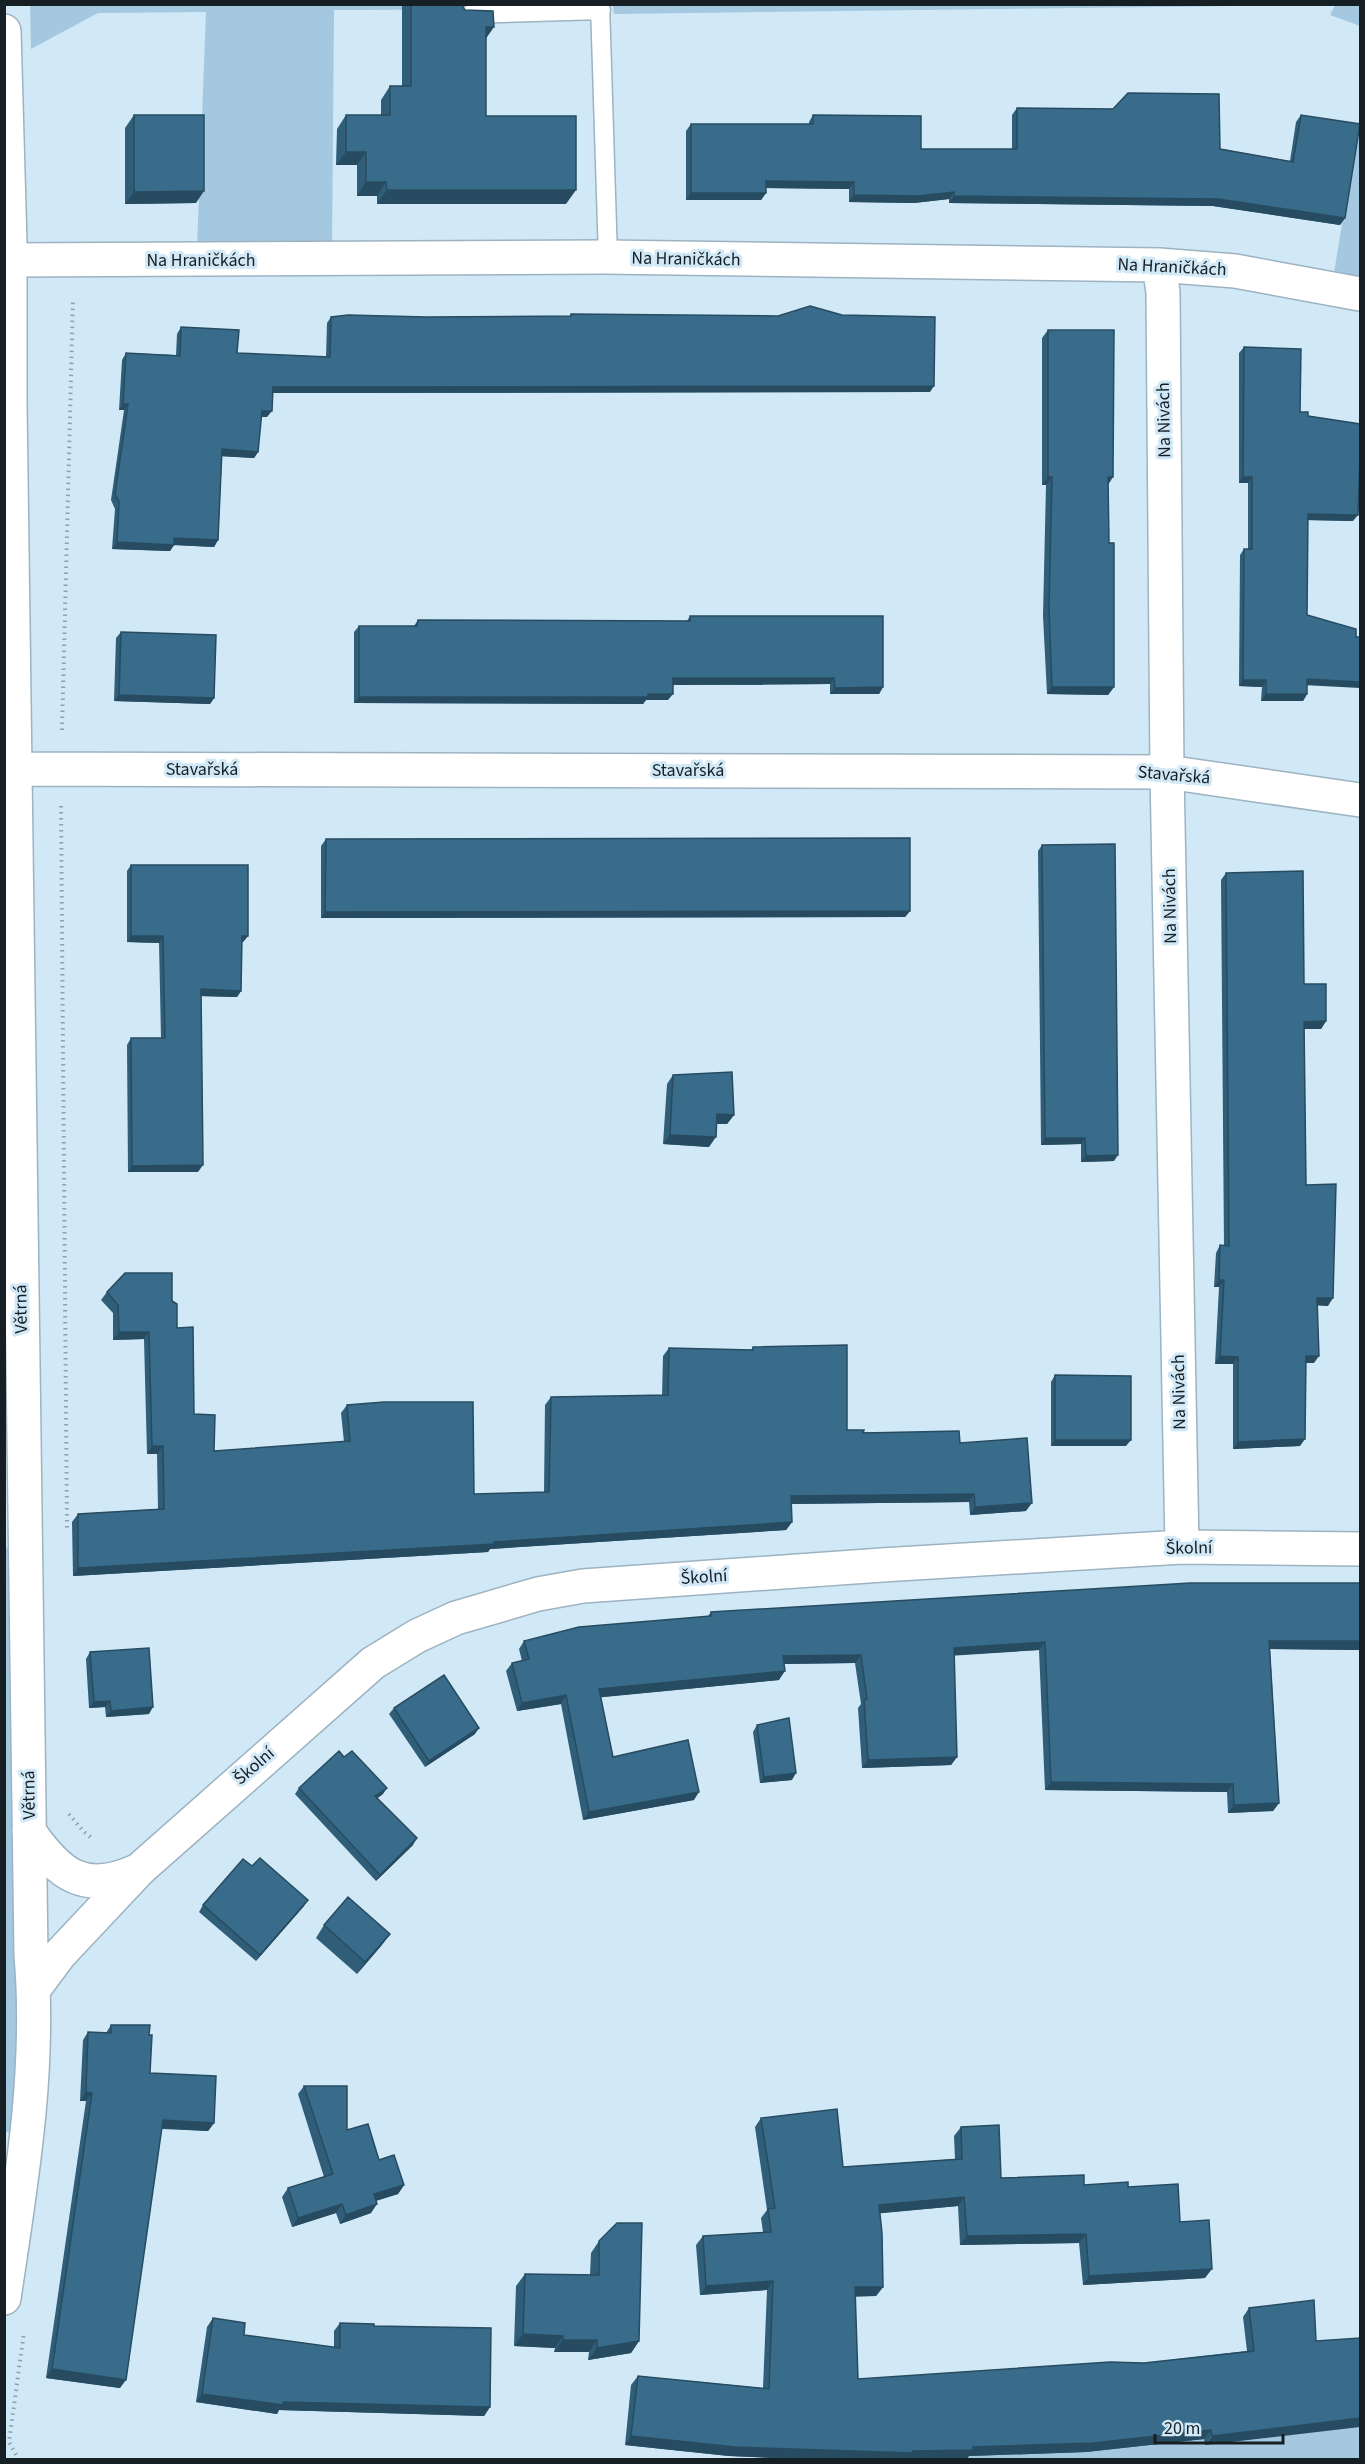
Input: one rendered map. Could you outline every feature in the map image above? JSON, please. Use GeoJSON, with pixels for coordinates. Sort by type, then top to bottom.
{"type":"FeatureCollection","features":[{"type":"Feature","properties":{"kind":"street","name":"Větrná"},"geometry":{"type":"LineString","coordinates":[[4,31],[14,769],[10,862],[14,1506],[34,1989],[29,2125],[4,2298]]}},
{"type":"Feature","properties":{"kind":"street","name":"Na Hraničkách"},"geometry":{"type":"LineString","coordinates":[[8,250],[74,261],[608,258],[1159,265],[1235,270],[1360,294]]}},
{"type":"Feature","properties":{"kind":"street","name":"Na Nivách"},"geometry":{"type":"LineString","coordinates":[[1159,265],[1163,301],[1167,772],[1182,1547]]}},
{"type":"Feature","properties":{"kind":"street","name":"Stavařská"},"geometry":{"type":"LineString","coordinates":[[14,769],[1167,772],[1360,800]]}},
{"type":"Feature","properties":{"kind":"street","name":"Školní"},"geometry":{"type":"LineString","coordinates":[[34,1989],[60,1954],[140,1869],[373,1663],[417,1636],[456,1618],[538,1594],[583,1586],[882,1564],[1182,1547],[1360,1549]]}},
{"type":"Feature","properties":{"kind":"street","name":"Školní"},"geometry":{"type":"LineString","coordinates":[[29,1831],[49,1858],[74,1876],[89,1881],[106,1882],[140,1869]]}},
{"type":"Feature","properties":{"kind":"lane"},"geometry":{"type":"LineString","coordinates":[[460,14],[601,7],[608,258]]}},
{"type":"Feature","properties":{"kind":"path"},"geometry":{"type":"LineString","coordinates":[[67,1532],[61,769],[74,261]]}},
{"type":"Feature","properties":{"kind":"path"},"geometry":{"type":"LineString","coordinates":[[69,1803],[69,1815]]}},
{"type":"Feature","properties":{"kind":"path"},"geometry":{"type":"LineString","coordinates":[[19,2460],[7,2442],[25,2325]]}},
{"type":"Feature","properties":{"kind":"shaded area"},"geometry":{"type":"Polygon","coordinates":[[[611,4],[611,9],[334,10],[332,248],[197,247],[206,12],[98,13],[31,49],[30,5],[611,4]]]}},
{"type":"Feature","properties":{"kind":"shaded area"},"geometry":{"type":"Polygon","coordinates":[[[613,4],[1317,5],[614,14],[613,4]]]}},
{"type":"Feature","properties":{"kind":"shaded area"},"geometry":{"type":"Polygon","coordinates":[[[1335,5],[1360,5],[1360,26],[1330,15],[1335,5]]]}},
{"type":"Feature","properties":{"kind":"shaded area"},"geometry":{"type":"Polygon","coordinates":[[[1360,114],[1360,277],[1334,273],[1360,114]]]}},
{"type":"Feature","properties":{"kind":"shaded area"},"geometry":{"type":"Polygon","coordinates":[[[4,1546],[8,1548],[43,2056],[26,2132],[4,2132],[4,1546]]]}},
{"type":"Feature","properties":{"kind":"shaded area"},"geometry":{"type":"Polygon","coordinates":[[[1360,2421],[1360,2459],[906,2460],[1360,2421]]]}},
{"type":"Feature","properties":{"kind":"building"},"geometry":{"type":"Polygon","coordinates":[[[411,4],[461,4],[465,10],[493,11],[494,27],[486,27],[486,116],[576,116],[576,190],[387,190],[386,182],[366,182],[366,152],[346,152],[346,115],[390,115],[390,86],[411,86],[411,4]]]}},
{"type":"Feature","properties":{"kind":"building"},"geometry":{"type":"Polygon","coordinates":[[[1128,93],[1219,94],[1220,149],[1293,162],[1301,115],[1360,124],[1345,218],[1218,199],[954,196],[954,192],[918,196],[854,195],[854,182],[766,181],[766,193],[691,193],[691,124],[813,124],[813,115],[921,116],[921,149],[1017,149],[1017,108],[1113,109],[1128,93]]]}},
{"type":"Feature","properties":{"kind":"building"},"geometry":{"type":"Polygon","coordinates":[[[134,115],[204,115],[204,191],[134,192],[134,115]]]}},
{"type":"Feature","properties":{"kind":"building"},"geometry":{"type":"Polygon","coordinates":[[[810,306],[842,315],[935,317],[934,386],[273,387],[272,411],[262,411],[258,452],[222,449],[218,540],[174,538],[174,545],[117,542],[119,502],[115,494],[128,404],[123,404],[126,353],[180,356],[181,327],[239,330],[237,353],[330,357],[331,317],[348,315],[426,317],[571,316],[571,314],[778,316],[810,306]]]}},
{"type":"Feature","properties":{"kind":"building"},"geometry":{"type":"Polygon","coordinates":[[[1048,330],[1114,330],[1113,477],[1108,477],[1109,543],[1114,543],[1114,687],[1052,687],[1049,608],[1052,477],[1048,477],[1048,330]]]}},
{"type":"Feature","properties":{"kind":"building"},"geometry":{"type":"Polygon","coordinates":[[[1244,347],[1301,349],[1300,412],[1308,412],[1308,416],[1360,424],[1358,515],[1308,514],[1307,615],[1356,629],[1356,637],[1360,637],[1360,682],[1307,679],[1307,694],[1266,694],[1266,680],[1243,680],[1244,549],[1252,549],[1252,477],[1243,477],[1244,347]]]}},
{"type":"Feature","properties":{"kind":"building"},"geometry":{"type":"Polygon","coordinates":[[[690,616],[883,616],[883,687],[835,688],[834,678],[673,678],[673,694],[648,694],[648,697],[359,697],[359,626],[417,626],[418,620],[690,621],[690,616]]]}},
{"type":"Feature","properties":{"kind":"building"},"geometry":{"type":"Polygon","coordinates":[[[121,632],[216,635],[214,698],[119,695],[121,632]]]}},
{"type":"Feature","properties":{"kind":"building"},"geometry":{"type":"Polygon","coordinates":[[[910,838],[910,911],[325,912],[326,839],[910,838]]]}},
{"type":"Feature","properties":{"kind":"building"},"geometry":{"type":"Polygon","coordinates":[[[1115,844],[1118,1155],[1086,1156],[1085,1138],[1045,1138],[1042,845],[1115,844]]]}},
{"type":"Feature","properties":{"kind":"building"},"geometry":{"type":"Polygon","coordinates":[[[131,865],[248,865],[248,936],[242,936],[241,991],[201,989],[203,1165],[132,1166],[131,1038],[165,1038],[163,936],[131,936],[131,865]]]}},
{"type":"Feature","properties":{"kind":"building"},"geometry":{"type":"Polygon","coordinates":[[[1303,871],[1304,984],[1326,984],[1326,1021],[1304,1022],[1306,1185],[1336,1184],[1333,1298],[1317,1298],[1319,1356],[1306,1356],[1305,1439],[1238,1442],[1238,1357],[1220,1356],[1224,1280],[1219,1280],[1220,1245],[1229,1246],[1226,873],[1303,871]]]}},
{"type":"Feature","properties":{"kind":"building"},"geometry":{"type":"Polygon","coordinates":[[[732,1072],[734,1115],[717,1114],[716,1137],[670,1135],[673,1075],[732,1072]]]}},
{"type":"Feature","properties":{"kind":"building"},"geometry":{"type":"Polygon","coordinates":[[[125,1273],[172,1273],[172,1301],[177,1304],[177,1328],[193,1327],[194,1414],[215,1415],[214,1451],[350,1441],[347,1405],[384,1402],[473,1402],[474,1494],[549,1492],[551,1397],[668,1395],[669,1348],[753,1350],[753,1347],[847,1345],[847,1430],[864,1430],[863,1433],[959,1431],[960,1443],[1027,1438],[1032,1503],[975,1507],[974,1494],[791,1496],[792,1522],[494,1542],[494,1544],[78,1568],[78,1514],[164,1509],[163,1446],[152,1446],[149,1332],[119,1332],[118,1305],[107,1292],[125,1273]]]}},
{"type":"Feature","properties":{"kind":"building"},"geometry":{"type":"Polygon","coordinates":[[[1055,1375],[1131,1376],[1131,1440],[1055,1440],[1055,1375]]]}},
{"type":"Feature","properties":{"kind":"building"},"geometry":{"type":"Polygon","coordinates":[[[1190,1583],[1360,1583],[1360,1641],[1269,1641],[1279,1803],[1234,1805],[1233,1784],[1051,1782],[1045,1642],[954,1648],[957,1757],[868,1760],[864,1700],[867,1699],[861,1655],[783,1656],[785,1671],[599,1689],[613,1757],[688,1740],[699,1792],[589,1812],[566,1695],[522,1703],[512,1663],[529,1659],[524,1641],[579,1627],[711,1616],[711,1612],[1190,1583]]]}},
{"type":"Feature","properties":{"kind":"building"},"geometry":{"type":"Polygon","coordinates":[[[149,1648],[153,1707],[111,1711],[110,1701],[94,1702],[90,1652],[149,1648]]]}},
{"type":"Feature","properties":{"kind":"building"},"geometry":{"type":"Polygon","coordinates":[[[444,1675],[479,1728],[429,1761],[394,1708],[444,1675]]]}},
{"type":"Feature","properties":{"kind":"building"},"geometry":{"type":"Polygon","coordinates":[[[789,1718],[796,1773],[764,1777],[757,1725],[789,1718]]]}},
{"type":"Feature","properties":{"kind":"building"},"geometry":{"type":"Polygon","coordinates":[[[339,1751],[344,1757],[352,1751],[387,1788],[375,1796],[417,1838],[380,1875],[299,1788],[339,1751]]]}},
{"type":"Feature","properties":{"kind":"building"},"geometry":{"type":"Polygon","coordinates":[[[260,1858],[308,1900],[260,1955],[203,1905],[243,1859],[252,1866],[260,1858]]]}},
{"type":"Feature","properties":{"kind":"building"},"geometry":{"type":"Polygon","coordinates":[[[348,1897],[390,1934],[365,1962],[324,1925],[348,1897]]]}},
{"type":"Feature","properties":{"kind":"building"},"geometry":{"type":"Polygon","coordinates":[[[111,2025],[150,2025],[149,2035],[152,2035],[150,2073],[216,2076],[214,2123],[163,2120],[126,2380],[52,2369],[92,2093],[86,2092],[88,2032],[111,2033],[111,2025]]]}},
{"type":"Feature","properties":{"kind":"building"},"geometry":{"type":"Polygon","coordinates":[[[304,2086],[347,2086],[347,2130],[368,2124],[379,2160],[394,2155],[404,2185],[374,2194],[377,2204],[346,2215],[342,2204],[298,2218],[288,2188],[333,2174],[304,2086]]]}},
{"type":"Feature","properties":{"kind":"building"},"geometry":{"type":"Polygon","coordinates":[[[837,2109],[843,2167],[962,2159],[961,2127],[999,2125],[1001,2178],[1084,2175],[1084,2185],[1128,2182],[1128,2187],[1178,2184],[1180,2222],[1209,2220],[1212,2269],[1089,2276],[1086,2234],[967,2236],[964,2197],[879,2205],[883,2287],[855,2287],[858,2379],[1110,2362],[1144,2363],[1254,2351],[1249,2308],[1314,2300],[1316,2341],[1360,2338],[1360,2418],[1212,2436],[1211,2430],[1093,2443],[973,2447],[973,2450],[913,2451],[913,2453],[735,2447],[631,2436],[638,2376],[769,2389],[773,2281],[706,2286],[703,2236],[771,2232],[768,2209],[775,2208],[761,2118],[837,2109]]]}},
{"type":"Feature","properties":{"kind":"building"},"geometry":{"type":"Polygon","coordinates":[[[617,2223],[642,2223],[639,2341],[597,2348],[597,2340],[563,2340],[563,2336],[523,2334],[525,2274],[599,2275],[599,2241],[617,2223]]]}},
{"type":"Feature","properties":{"kind":"building"},"geometry":{"type":"Polygon","coordinates":[[[213,2318],[245,2323],[244,2335],[340,2348],[340,2323],[374,2324],[374,2326],[491,2328],[490,2407],[283,2402],[283,2405],[202,2394],[213,2318]]]}}]}
